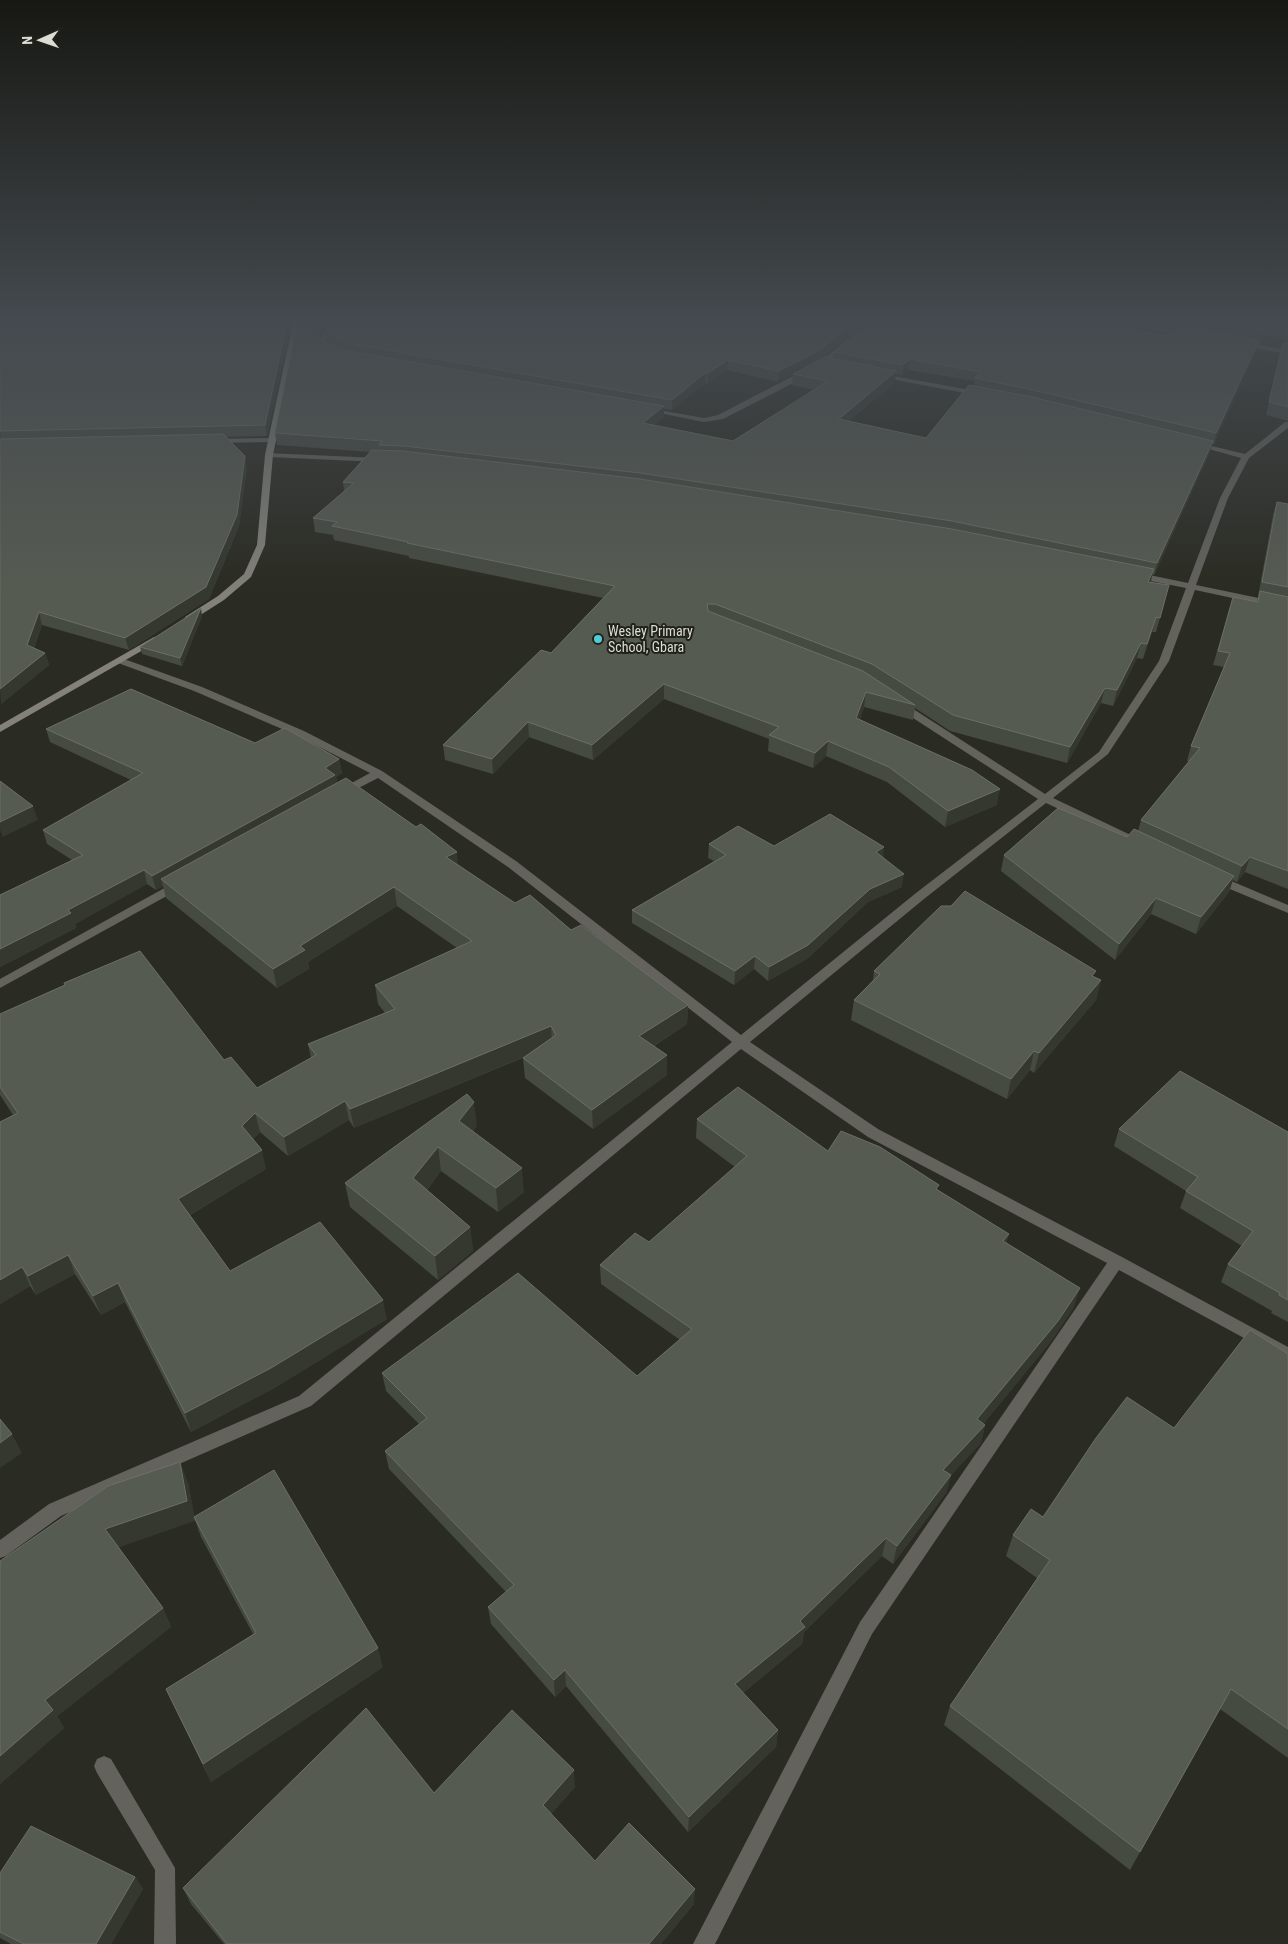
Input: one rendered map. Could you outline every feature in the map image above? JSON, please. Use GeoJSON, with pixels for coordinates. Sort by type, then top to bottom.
{"type":"FeatureCollection","features":[{"type":"Feature","properties":{"kind":"street"},"geometry":{"type":"LineString","coordinates":[[179,624],[221,598],[248,575],[261,545],[269,455],[279,414]]}},
{"type":"Feature","properties":{"kind":"street"},"geometry":{"type":"LineString","coordinates":[[667,414],[704,420],[726,414]]}},
{"type":"Feature","properties":{"kind":"street"},"geometry":{"type":"LineString","coordinates":[[0,1550],[55,1510],[305,1401],[920,896],[1103,754],[1164,661],[1190,586],[1224,498],[1246,456],[1288,424]]}},
{"type":"Feature","properties":{"kind":"street"},"geometry":{"type":"LineString","coordinates":[[205,442],[273,440]]}},
{"type":"Feature","properties":{"kind":"street"},"geometry":{"type":"LineString","coordinates":[[1190,443],[1246,456]]}},
{"type":"Feature","properties":{"kind":"street"},"geometry":{"type":"LineString","coordinates":[[269,455],[386,460]]}},
{"type":"Feature","properties":{"kind":"street"},"geometry":{"type":"LineString","coordinates":[[1123,573],[1288,608]]}},
{"type":"Feature","properties":{"kind":"street"},"geometry":{"type":"LineString","coordinates":[[0,729],[162,635]]}},
{"type":"Feature","properties":{"kind":"street"},"geometry":{"type":"LineString","coordinates":[[120,661],[198,689],[283,726],[378,773],[512,864],[741,1042],[873,1133],[1117,1261],[1288,1356]]}},
{"type":"Feature","properties":{"kind":"street"},"geometry":{"type":"LineString","coordinates":[[890,698],[1046,799],[1143,844]]}},
{"type":"Feature","properties":{"kind":"street"},"geometry":{"type":"LineString","coordinates":[[335,797],[378,773]]}},
{"type":"Feature","properties":{"kind":"street"},"geometry":{"type":"LineString","coordinates":[[1204,873],[1288,909]]}},
{"type":"Feature","properties":{"kind":"street"},"geometry":{"type":"LineString","coordinates":[[0,984],[189,878]]}},
{"type":"Feature","properties":{"kind":"street"},"geometry":{"type":"LineString","coordinates":[[704,1944],[866,1628],[1117,1261]]}},
{"type":"Feature","properties":{"kind":"street"},"geometry":{"type":"LineString","coordinates":[[104,1766],[165,1868],[166,1944]]}},
{"type":"Feature","properties":{"kind":"building"},"geometry":{"type":"Polygon","coordinates":[[[0,414],[267,414],[265,425],[0,431],[0,414]]]}},
{"type":"Feature","properties":{"kind":"building"},"geometry":{"type":"Polygon","coordinates":[[[279,414],[654,414],[643,423],[733,441],[776,414],[845,414],[839,419],[926,438],[946,414],[1101,414],[1213,441],[1157,563],[952,521],[640,473],[404,446],[379,445],[382,441],[275,433],[279,414]]]}},
{"type":"Feature","properties":{"kind":"building"},"geometry":{"type":"Polygon","coordinates":[[[1134,414],[1225,414],[1216,433],[1134,414]]]}},
{"type":"Feature","properties":{"kind":"building"},"geometry":{"type":"Polygon","coordinates":[[[223,434],[245,456],[237,515],[206,587],[125,638],[39,612],[27,645],[45,653],[0,689],[0,439],[223,434]]]}},
{"type":"Feature","properties":{"kind":"building"},"geometry":{"type":"Polygon","coordinates":[[[372,450],[403,451],[640,479],[952,529],[1154,569],[1148,582],[1169,585],[1160,618],[1156,617],[1147,644],[1141,643],[1117,690],[1105,688],[1070,747],[953,715],[872,664],[715,604],[707,604],[708,611],[863,671],[915,705],[866,692],[856,718],[972,770],[1000,789],[948,811],[889,767],[828,741],[815,753],[769,735],[779,727],[664,684],[592,745],[528,722],[492,759],[443,745],[541,650],[551,653],[615,586],[407,543],[332,526],[337,522],[313,518],[354,483],[343,482],[372,450]]]}},
{"type":"Feature","properties":{"kind":"building"},"geometry":{"type":"Polygon","coordinates":[[[1277,502],[1288,504],[1288,587],[1262,582],[1277,502]]]}},
{"type":"Feature","properties":{"kind":"building"},"geometry":{"type":"Polygon","coordinates":[[[1260,591],[1288,597],[1288,871],[1250,857],[1242,866],[1141,820],[1200,748],[1191,746],[1230,653],[1218,651],[1233,597],[1258,602],[1260,591]]]}},
{"type":"Feature","properties":{"kind":"building"},"geometry":{"type":"Polygon","coordinates":[[[201,608],[180,658],[140,647],[201,608]]]}},
{"type":"Feature","properties":{"kind":"building"},"geometry":{"type":"Polygon","coordinates":[[[131,689],[255,743],[285,728],[339,759],[325,768],[335,775],[152,876],[144,870],[68,910],[71,913],[0,949],[0,895],[83,855],[43,830],[143,773],[46,729],[131,689]]]}},
{"type":"Feature","properties":{"kind":"building"},"geometry":{"type":"Polygon","coordinates":[[[346,778],[416,827],[421,824],[457,852],[446,857],[515,903],[530,895],[571,930],[581,925],[688,1005],[639,1036],[667,1055],[592,1110],[523,1058],[556,1035],[551,1026],[350,1109],[345,1101],[284,1137],[255,1113],[242,1126],[262,1150],[178,1199],[230,1271],[320,1222],[383,1300],[271,1368],[185,1413],[118,1283],[93,1296],[68,1255],[28,1276],[22,1267],[0,1280],[0,1122],[18,1113],[0,1087],[0,1014],[65,985],[64,983],[140,951],[224,1060],[231,1057],[257,1088],[316,1055],[308,1044],[395,1009],[375,985],[472,941],[394,887],[300,946],[305,950],[273,969],[161,879],[346,778]]]}},
{"type":"Feature","properties":{"kind":"building"},"geometry":{"type":"Polygon","coordinates":[[[0,781],[33,806],[0,822],[0,781]]]}},
{"type":"Feature","properties":{"kind":"building"},"geometry":{"type":"Polygon","coordinates":[[[1058,808],[1127,837],[1134,829],[1234,876],[1201,917],[1156,898],[1119,944],[1004,855],[1058,808]]]}},
{"type":"Feature","properties":{"kind":"building"},"geometry":{"type":"Polygon","coordinates":[[[830,814],[884,847],[876,852],[904,874],[870,889],[808,945],[769,967],[755,956],[735,971],[632,910],[726,855],[709,844],[738,826],[774,846],[830,814]]]}},
{"type":"Feature","properties":{"kind":"building"},"geometry":{"type":"Polygon","coordinates":[[[965,891],[1096,971],[1092,976],[1101,980],[1039,1053],[1034,1051],[1011,1079],[854,1000],[880,974],[874,971],[941,906],[951,906],[965,891]]]}},
{"type":"Feature","properties":{"kind":"building"},"geometry":{"type":"Polygon","coordinates":[[[1180,1071],[1288,1132],[1288,1300],[1279,1295],[1280,1293],[1228,1264],[1253,1231],[1186,1191],[1198,1177],[1119,1129],[1180,1071]]]}},
{"type":"Feature","properties":{"kind":"building"},"geometry":{"type":"Polygon","coordinates":[[[738,1087],[828,1151],[841,1131],[880,1147],[939,1185],[936,1189],[1009,1234],[1003,1241],[1080,1288],[1058,1321],[977,1419],[985,1425],[943,1470],[951,1475],[897,1546],[886,1538],[800,1621],[805,1627],[735,1684],[778,1730],[689,1817],[565,1670],[554,1680],[488,1607],[514,1585],[385,1451],[427,1418],[382,1373],[518,1273],[637,1376],[692,1329],[600,1265],[635,1233],[649,1242],[747,1156],[697,1119],[738,1087]]]}},
{"type":"Feature","properties":{"kind":"building"},"geometry":{"type":"Polygon","coordinates":[[[467,1094],[474,1102],[459,1121],[522,1168],[496,1188],[438,1147],[413,1178],[470,1227],[435,1256],[345,1183],[467,1094]]]}},
{"type":"Feature","properties":{"kind":"building"},"geometry":{"type":"Polygon","coordinates":[[[1250,1330],[1288,1354],[1288,1729],[1231,1689],[1140,1852],[950,1706],[1050,1560],[1013,1535],[1031,1509],[1043,1517],[1096,1438],[1127,1397],[1174,1428],[1250,1330]]]}},
{"type":"Feature","properties":{"kind":"building"},"geometry":{"type":"Polygon","coordinates":[[[0,1419],[12,1434],[0,1443],[0,1419]]]}},
{"type":"Feature","properties":{"kind":"building"},"geometry":{"type":"Polygon","coordinates":[[[180,1462],[187,1501],[105,1529],[163,1608],[45,1700],[53,1710],[0,1756],[0,1561],[108,1486],[180,1462]]]}},
{"type":"Feature","properties":{"kind":"building"},"geometry":{"type":"Polygon","coordinates":[[[274,1470],[378,1648],[203,1764],[166,1689],[256,1633],[194,1517],[274,1470]]]}},
{"type":"Feature","properties":{"kind":"building"},"geometry":{"type":"Polygon","coordinates":[[[366,1708],[434,1793],[512,1710],[574,1770],[543,1805],[595,1861],[629,1823],[695,1889],[649,1944],[227,1944],[183,1888],[366,1708]]]}},
{"type":"Feature","properties":{"kind":"building"},"geometry":{"type":"Polygon","coordinates":[[[31,1826],[135,1877],[96,1944],[24,1944],[0,1932],[0,1873],[31,1826]]]}},
{"type":"Feature","properties":{"kind":"place","name":"Wesley Primary School, Gbara"},"geometry":{"type":"Point","coordinates":[598,639]}}]}
